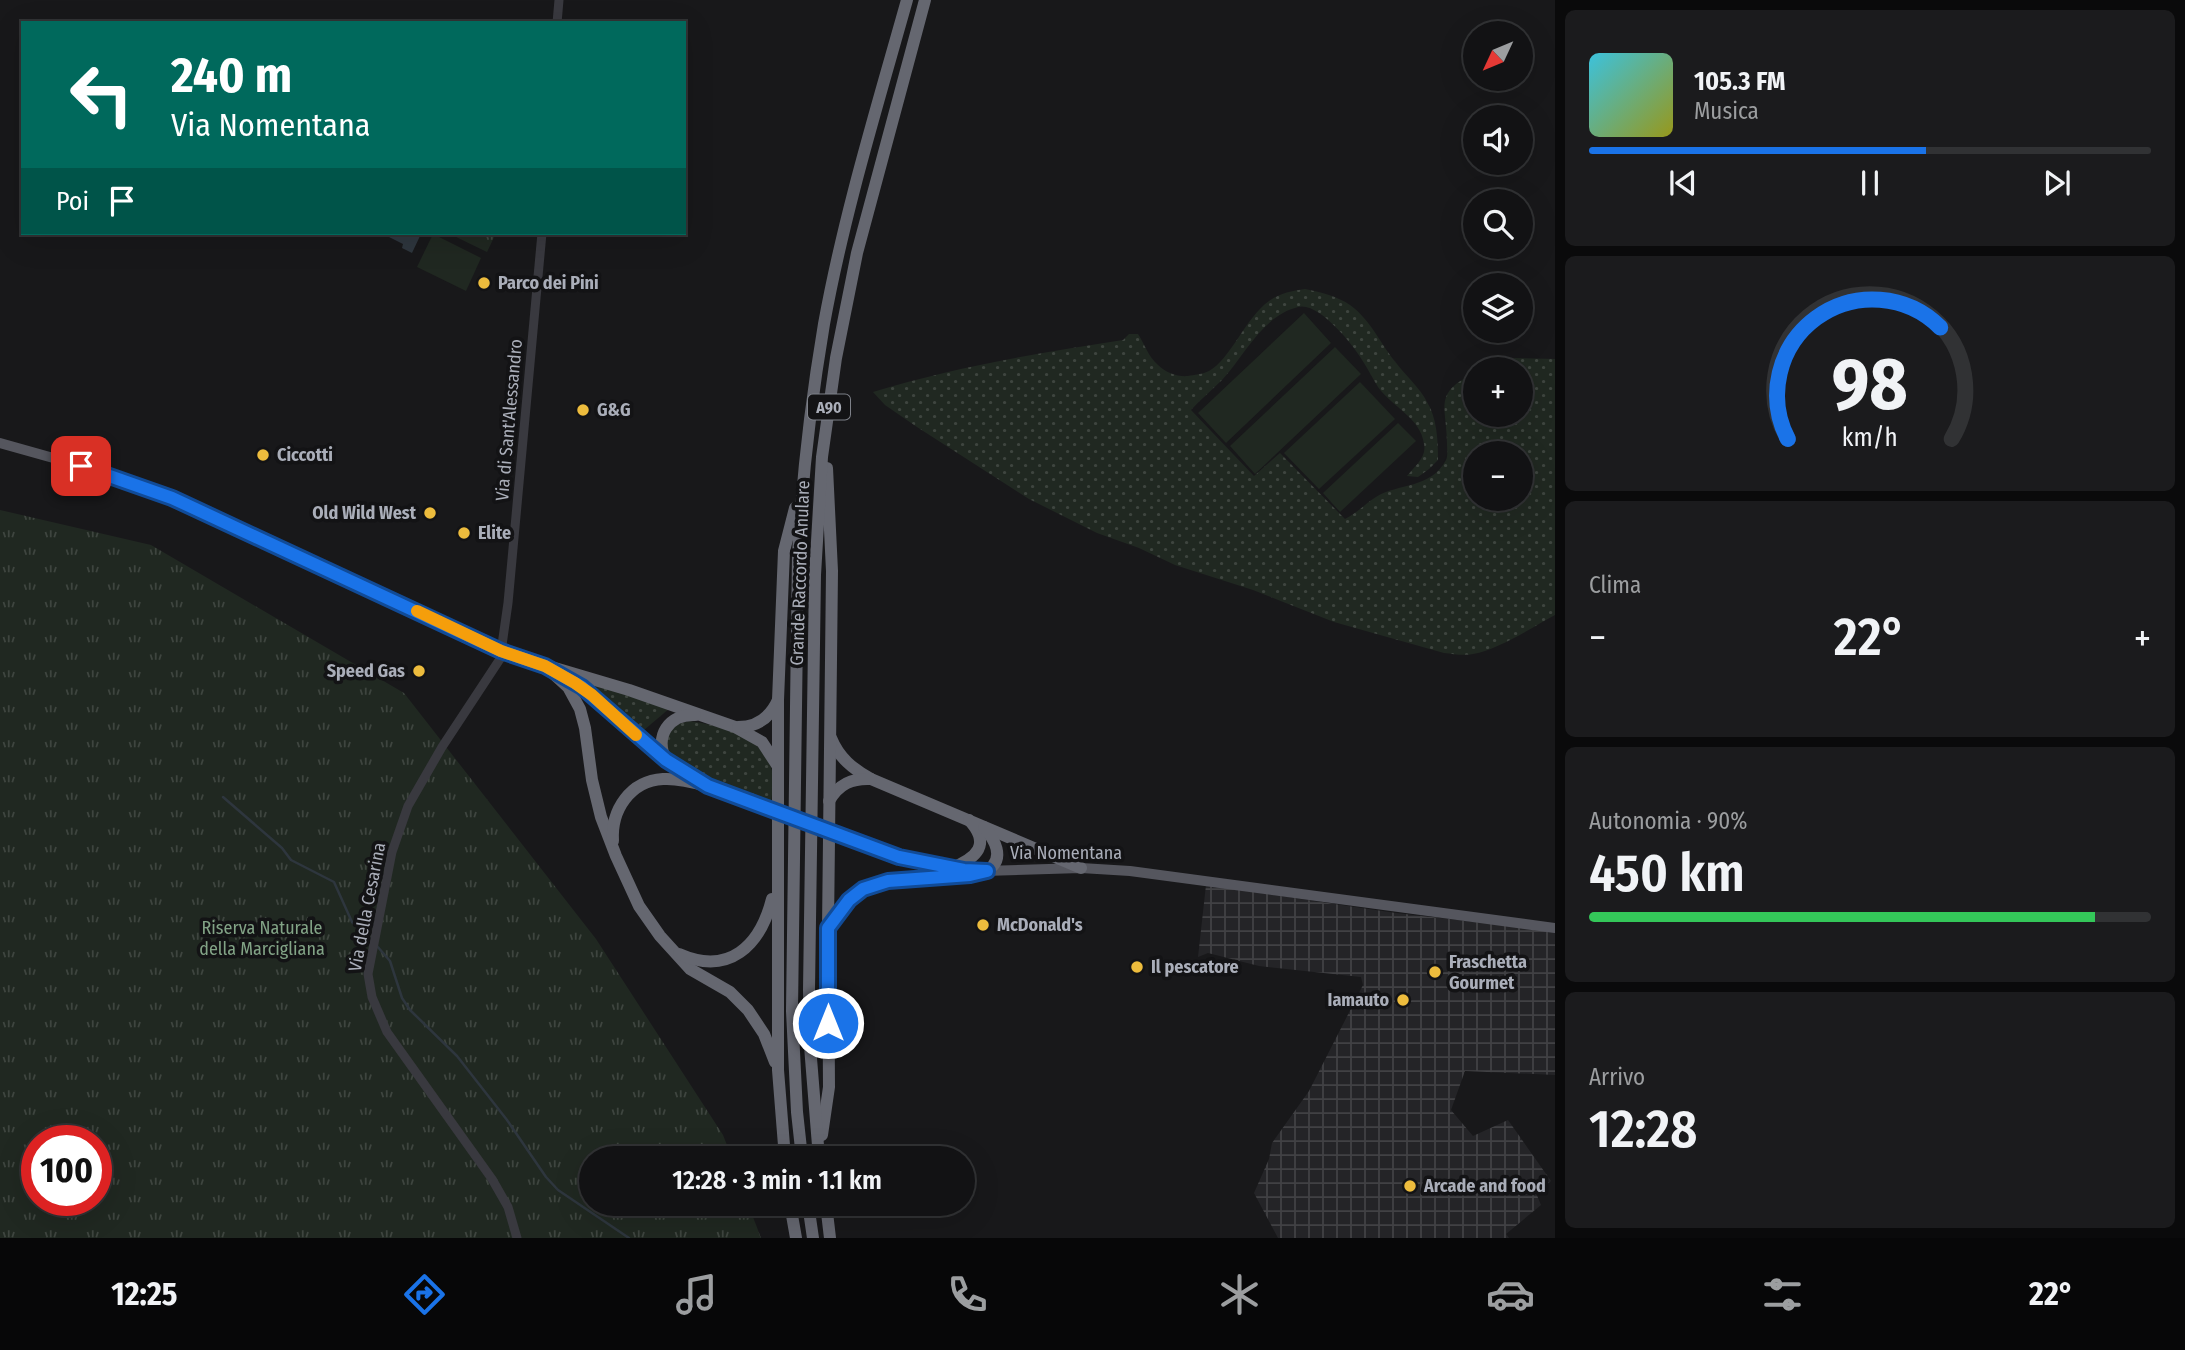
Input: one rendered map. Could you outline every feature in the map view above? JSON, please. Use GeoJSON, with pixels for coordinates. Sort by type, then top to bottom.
{"type":"FeatureCollection","features":[{"type":"Feature","properties":{"kind":"highway","name":"Grande Raccordo Anulare"},"geometry":{"type":"LineString","coordinates":[[801,1146],[792,1011],[797,611],[802,487],[815,381],[834,277],[907,0]]}},
{"type":"Feature","properties":{"kind":"highway","name":"Grande Raccordo Anulare"},"geometry":{"type":"LineString","coordinates":[[818,1146],[810,1046],[810,839],[816,541],[824,441],[836,358],[857,253],[925,0]]}},
{"type":"Feature","properties":{"kind":"highway"},"geometry":{"type":"LineString","coordinates":[[821,1146],[829,1087],[832,570],[824,441]]}},
{"type":"Feature","properties":{"kind":"highway"},"geometry":{"type":"LineString","coordinates":[[784,1146],[778,1070],[778,700],[784,546],[802,487]]}},
{"type":"Feature","properties":{"kind":"highway"},"geometry":{"type":"LineString","coordinates":[[545,666],[629,690],[735,727],[762,742],[778,767]]}},
{"type":"Feature","properties":{"kind":"highway"},"geometry":{"type":"LineString","coordinates":[[545,666],[568,687],[580,709],[594,792],[616,856],[639,906],[672,950],[695,973],[723,988],[742,1003],[764,1034],[778,1070]]}},
{"type":"Feature","properties":{"kind":"highway"},"geometry":{"type":"LineString","coordinates":[[735,727],[748,727],[762,721],[778,700]]}},
{"type":"Feature","properties":{"kind":"highway"},"geometry":{"type":"LineString","coordinates":[[666,760],[661,746],[665,728],[682,715],[699,716]]}},
{"type":"Feature","properties":{"kind":"highway"},"geometry":{"type":"LineString","coordinates":[[830,734],[837,750],[856,771],[1081,868]]}},
{"type":"Feature","properties":{"kind":"highway"},"geometry":{"type":"LineString","coordinates":[[616,856],[612,834],[615,815],[624,800],[639,785],[664,779],[686,780],[708,786]]}},
{"type":"Feature","properties":{"kind":"highway"},"geometry":{"type":"LineString","coordinates":[[829,802],[838,789],[848,782],[871,779]]}},
{"type":"Feature","properties":{"kind":"highway"},"geometry":{"type":"LineString","coordinates":[[952,868],[969,860],[978,852],[980,846],[978,833],[966,818]]}},
{"type":"Feature","properties":{"kind":"highway"},"geometry":{"type":"LineString","coordinates":[[828,928],[849,900],[873,885],[987,871],[995,863],[998,853],[995,842],[982,825]]}},
{"type":"Feature","properties":{"kind":"highway"},"geometry":{"type":"LineString","coordinates":[[672,950],[702,961],[726,960],[740,953],[753,942],[765,922],[777,882]]}},
{"type":"Feature","properties":{"kind":"highway"},"geometry":{"type":"LineString","coordinates":[[792,1216],[796,1238]]}},
{"type":"Feature","properties":{"kind":"highway"},"geometry":{"type":"LineString","coordinates":[[810,1216],[813,1238]]}},
{"type":"Feature","properties":{"kind":"highway"},"geometry":{"type":"LineString","coordinates":[[827,1216],[830,1238]]}},
{"type":"Feature","properties":{"kind":"main road","name":"Via Nomentana"},"geometry":{"type":"LineString","coordinates":[[0,443],[96,470],[172,498],[501,651],[545,666],[587,691],[666,760],[708,786],[906,859],[952,868],[987,871],[1081,868],[1148,873],[1555,928]]}},
{"type":"Feature","properties":{"kind":"street"},"geometry":{"type":"LineString","coordinates":[[557,21],[559,0]]}},
{"type":"Feature","properties":{"kind":"street","name":"Via di Sant'Alessandro"},"geometry":{"type":"LineString","coordinates":[[501,651],[509,603],[542,235]]}},
{"type":"Feature","properties":{"kind":"street","name":"Via della Cesarina"},"geometry":{"type":"LineString","coordinates":[[501,651],[500,659],[442,747],[408,806],[392,852],[371,955],[369,987],[387,1032],[492,1180],[508,1207],[517,1238]]}},
{"type":"Feature","properties":{"kind":"shaded area"},"geometry":{"type":"Polygon","coordinates":[[[387,236],[420,236],[412,253],[402,248],[403,244],[387,236]]]}},
{"type":"Feature","properties":{"kind":"shaded area"},"geometry":{"type":"Polygon","coordinates":[[[1206,885],[1396,913],[1555,931],[1555,1075],[1465,1071],[1451,1110],[1473,1136],[1508,1120],[1551,1181],[1536,1193],[1541,1205],[1506,1234],[1509,1238],[1278,1238],[1254,1193],[1269,1159],[1272,1143],[1309,1091],[1363,985],[1361,977],[1259,966],[1208,953],[1198,957],[1206,885]]]}},
{"type":"Feature","properties":{"kind":"green space"},"geometry":{"type":"Polygon","coordinates":[[[433,235],[481,258],[466,291],[417,267],[433,235]]]}},
{"type":"Feature","properties":{"kind":"green space"},"geometry":{"type":"Polygon","coordinates":[[[452,235],[495,235],[487,252],[452,235]]]}},
{"type":"Feature","properties":{"kind":"green space"},"geometry":{"type":"Polygon","coordinates":[[[1305,289],[1328,295],[1350,305],[1364,318],[1391,357],[1421,392],[1430,408],[1436,430],[1438,460],[1418,477],[1407,476],[1424,453],[1422,435],[1412,420],[1378,387],[1359,356],[1336,327],[1316,311],[1306,307],[1285,312],[1264,327],[1222,380],[1191,410],[1254,476],[1280,453],[1345,519],[1376,497],[1423,481],[1440,469],[1447,454],[1447,394],[1463,379],[1463,427],[1533,427],[1533,359],[1555,359],[1555,615],[1504,643],[1466,655],[1444,653],[1334,622],[1253,590],[1175,565],[1097,533],[1029,499],[917,427],[885,405],[873,392],[965,368],[1123,340],[1129,334],[1138,334],[1152,358],[1172,374],[1201,374],[1217,365],[1261,308],[1282,294],[1305,289]]]}},
{"type":"Feature","properties":{"kind":"green space"},"geometry":{"type":"Polygon","coordinates":[[[1304,313],[1331,343],[1226,443],[1198,413],[1304,313]]]}},
{"type":"Feature","properties":{"kind":"green space"},"geometry":{"type":"Polygon","coordinates":[[[1335,347],[1361,374],[1255,474],[1230,446],[1335,347]]]}},
{"type":"Feature","properties":{"kind":"green space"},"geometry":{"type":"Polygon","coordinates":[[[1360,382],[1395,419],[1319,489],[1284,453],[1360,382]]]}},
{"type":"Feature","properties":{"kind":"green space"},"geometry":{"type":"Polygon","coordinates":[[[1398,423],[1416,441],[1340,512],[1323,493],[1398,423]]]}},
{"type":"Feature","properties":{"kind":"green space","name":"Riserva Naturale della Marcigliana"},"geometry":{"type":"Polygon","coordinates":[[[0,510],[151,545],[404,693],[596,939],[723,1135],[727,1146],[579,1146],[579,1216],[753,1216],[761,1238],[0,1238],[0,510]]]}},
{"type":"Feature","properties":{"kind":"green space"},"geometry":{"type":"Polygon","coordinates":[[[582,678],[670,708],[644,730],[582,678]]]}},
{"type":"Feature","properties":{"kind":"green space"},"geometry":{"type":"Polygon","coordinates":[[[690,721],[727,730],[751,741],[761,749],[772,771],[771,804],[703,775],[671,753],[665,738],[677,724],[690,721]]]}},
{"type":"Feature","properties":{"kind":"waterway"},"geometry":{"type":"LineString","coordinates":[[223,797],[282,848],[291,860],[334,882],[352,922],[373,942]]}},
{"type":"Feature","properties":{"kind":"waterway"},"geometry":{"type":"LineString","coordinates":[[377,946],[390,961],[402,998],[410,1010],[457,1056],[507,1120],[546,1177],[558,1190],[629,1238]]}},
{"type":"Feature","properties":{"kind":"slow traffic"},"geometry":{"type":"LineString","coordinates":[[417,611],[501,651],[545,666],[592,695],[636,735]]}},
{"type":"Feature","properties":{"kind":"place","name":"Parco dei Pini"},"geometry":{"type":"Point","coordinates":[484,283]}},
{"type":"Feature","properties":{"kind":"place","name":"G&G"},"geometry":{"type":"Point","coordinates":[583,410]}},
{"type":"Feature","properties":{"kind":"place","name":"Ciccotti"},"geometry":{"type":"Point","coordinates":[263,455]}},
{"type":"Feature","properties":{"kind":"place","name":"Old Wild West"},"geometry":{"type":"Point","coordinates":[430,513]}},
{"type":"Feature","properties":{"kind":"place","name":"Elite"},"geometry":{"type":"Point","coordinates":[464,533]}},
{"type":"Feature","properties":{"kind":"place","name":"Speed Gas"},"geometry":{"type":"Point","coordinates":[419,671]}},
{"type":"Feature","properties":{"kind":"place","name":"McDonald's"},"geometry":{"type":"Point","coordinates":[983,925]}},
{"type":"Feature","properties":{"kind":"place","name":"Il pescatore"},"geometry":{"type":"Point","coordinates":[1137,967]}},
{"type":"Feature","properties":{"kind":"place","name":"Fraschetta Gourmet"},"geometry":{"type":"Point","coordinates":[1435,972]}},
{"type":"Feature","properties":{"kind":"place","name":"Iamauto"},"geometry":{"type":"Point","coordinates":[1403,1000]}},
{"type":"Feature","properties":{"kind":"place","name":"Arcade and food"},"geometry":{"type":"Point","coordinates":[1410,1186]}},
{"type":"Feature","properties":{"kind":"route"},"geometry":{"type":"LineString","coordinates":[[81,466],[172,498],[501,651],[545,666],[582,687],[666,760],[708,786],[899,857],[964,870],[987,871],[970,875],[888,881],[863,889],[849,900],[828,928],[828,1023]]}}]}
